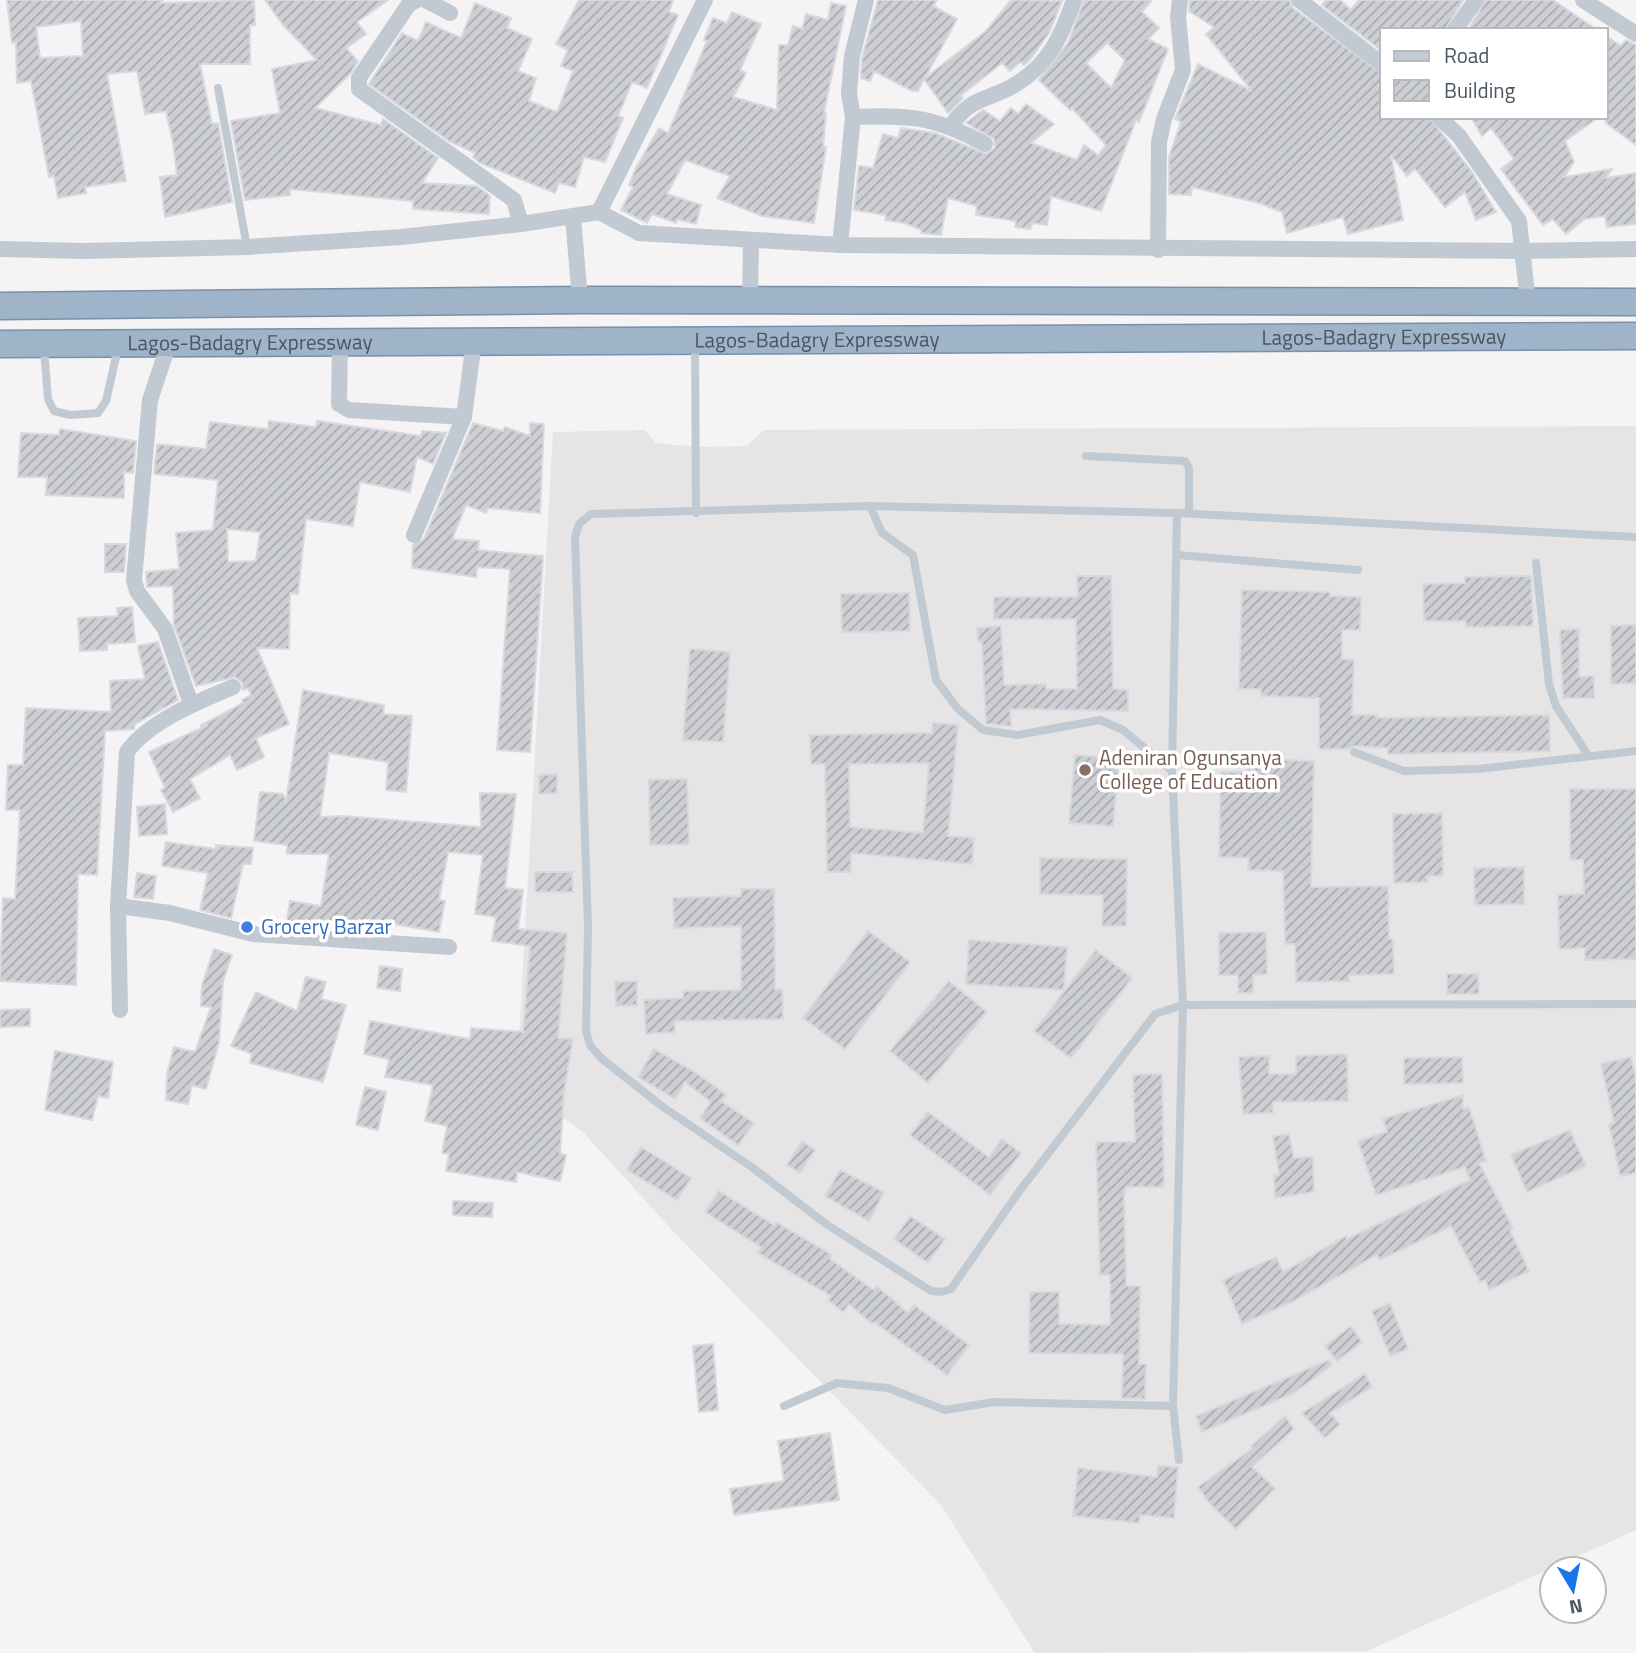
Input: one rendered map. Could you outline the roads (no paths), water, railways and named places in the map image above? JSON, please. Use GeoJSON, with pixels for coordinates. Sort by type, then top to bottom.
{"type":"FeatureCollection","features":[{"type":"Feature","properties":{"kind":"highway","name":"Lagos-Badagry Expressway"},"geometry":{"type":"LineString","coordinates":[[0,306],[580,300],[1636,302]]}},
{"type":"Feature","properties":{"kind":"highway","name":"Lagos-Badagry Expressway"},"geometry":{"type":"LineString","coordinates":[[0,344],[340,340],[1636,336]]}},
{"type":"Feature","properties":{"kind":"street"},"geometry":{"type":"LineString","coordinates":[[417,0],[409,4],[359,78],[359,89],[514,200],[521,224]]}},
{"type":"Feature","properties":{"kind":"street"},"geometry":{"type":"LineString","coordinates":[[425,0],[450,13]]}},
{"type":"Feature","properties":{"kind":"street"},"geometry":{"type":"LineString","coordinates":[[840,246],[853,117],[849,94],[852,55],[866,0]]}},
{"type":"Feature","properties":{"kind":"street"},"geometry":{"type":"LineString","coordinates":[[951,126],[961,111],[974,100],[1016,84],[1054,50],[1074,0]]}},
{"type":"Feature","properties":{"kind":"street"},"geometry":{"type":"LineString","coordinates":[[1158,250],[1159,142],[1164,119],[1183,70],[1178,17],[1180,0]]}},
{"type":"Feature","properties":{"kind":"street"},"geometry":{"type":"LineString","coordinates":[[1299,0],[1380,62]]}},
{"type":"Feature","properties":{"kind":"street"},"geometry":{"type":"LineString","coordinates":[[1456,28],[1476,0]]}},
{"type":"Feature","properties":{"kind":"street"},"geometry":{"type":"LineString","coordinates":[[1583,0],[1636,34]]}},
{"type":"Feature","properties":{"kind":"street"},"geometry":{"type":"LineString","coordinates":[[599,212],[700,2]]}},
{"type":"Feature","properties":{"kind":"street"},"geometry":{"type":"LineString","coordinates":[[853,117],[910,115],[951,126],[985,144]]}},
{"type":"Feature","properties":{"kind":"street"},"geometry":{"type":"LineString","coordinates":[[1441,119],[1459,136],[1519,221],[1528,302]]}},
{"type":"Feature","properties":{"kind":"street"},"geometry":{"type":"LineString","coordinates":[[0,249],[84,251],[247,247],[401,237],[521,224],[599,212],[639,233],[840,246],[1158,250],[1636,249]]}},
{"type":"Feature","properties":{"kind":"street"},"geometry":{"type":"LineString","coordinates":[[573,217],[580,300]]}},
{"type":"Feature","properties":{"kind":"street"},"geometry":{"type":"LineString","coordinates":[[750,300],[751,241]]}},
{"type":"Feature","properties":{"kind":"street"},"geometry":{"type":"LineString","coordinates":[[340,340],[339,404],[349,410],[464,417]]}},
{"type":"Feature","properties":{"kind":"street"},"geometry":{"type":"LineString","coordinates":[[170,341],[150,400],[134,580],[137,591],[165,629],[191,704]]}},
{"type":"Feature","properties":{"kind":"street"},"geometry":{"type":"LineString","coordinates":[[414,535],[464,417],[474,341]]}},
{"type":"Feature","properties":{"kind":"street"},"geometry":{"type":"LineString","coordinates":[[120,1010],[118,906],[127,752],[134,740],[191,704],[233,687]]}},
{"type":"Feature","properties":{"kind":"street"},"geometry":{"type":"LineString","coordinates":[[118,906],[170,913],[253,934],[449,947]]}},
{"type":"Feature","properties":{"kind":"lane"},"geometry":{"type":"LineString","coordinates":[[218,88],[247,247]]}},
{"type":"Feature","properties":{"kind":"lane"},"geometry":{"type":"LineString","coordinates":[[695,339],[696,513]]}},
{"type":"Feature","properties":{"kind":"lane"},"geometry":{"type":"LineString","coordinates":[[44,343],[48,398],[54,411],[70,415],[98,413],[106,401],[119,342]]}},
{"type":"Feature","properties":{"kind":"lane"},"geometry":{"type":"LineString","coordinates":[[1086,456],[1185,461],[1189,468],[1189,513]]}},
{"type":"Feature","properties":{"kind":"lane"},"geometry":{"type":"LineString","coordinates":[[870,506],[882,533],[913,555],[936,680],[958,709],[983,730],[1018,735],[1100,720],[1123,730],[1172,771]]}},
{"type":"Feature","properties":{"kind":"lane"},"geometry":{"type":"LineString","coordinates":[[1636,537],[1189,513],[870,506],[591,514],[579,524],[575,537],[587,874],[586,1031],[590,1045],[601,1058],[826,1224],[931,1291],[951,1289],[1018,1193],[1156,1014],[1167,1008],[1183,1005],[1636,1004]]}},
{"type":"Feature","properties":{"kind":"lane"},"geometry":{"type":"LineString","coordinates":[[1177,513],[1172,771],[1183,1005],[1173,1406],[1179,1460]]}},
{"type":"Feature","properties":{"kind":"lane"},"geometry":{"type":"LineString","coordinates":[[1177,555],[1358,570]]}},
{"type":"Feature","properties":{"kind":"lane"},"geometry":{"type":"LineString","coordinates":[[1536,563],[1549,684],[1556,706],[1588,755]]}},
{"type":"Feature","properties":{"kind":"lane"},"geometry":{"type":"LineString","coordinates":[[1354,752],[1404,771],[1478,769],[1636,751]]}},
{"type":"Feature","properties":{"kind":"lane"},"geometry":{"type":"LineString","coordinates":[[784,1406],[837,1383],[888,1388],[945,1410],[994,1402],[1173,1406]]}},
{"type":"Feature","properties":{"kind":"place","name":"Adeniran Ogunsanya College of Education"},"geometry":{"type":"Point","coordinates":[1085,770]}},
{"type":"Feature","properties":{"kind":"place","name":"Grocery Barzar"},"geometry":{"type":"Point","coordinates":[247,927]}}]}
